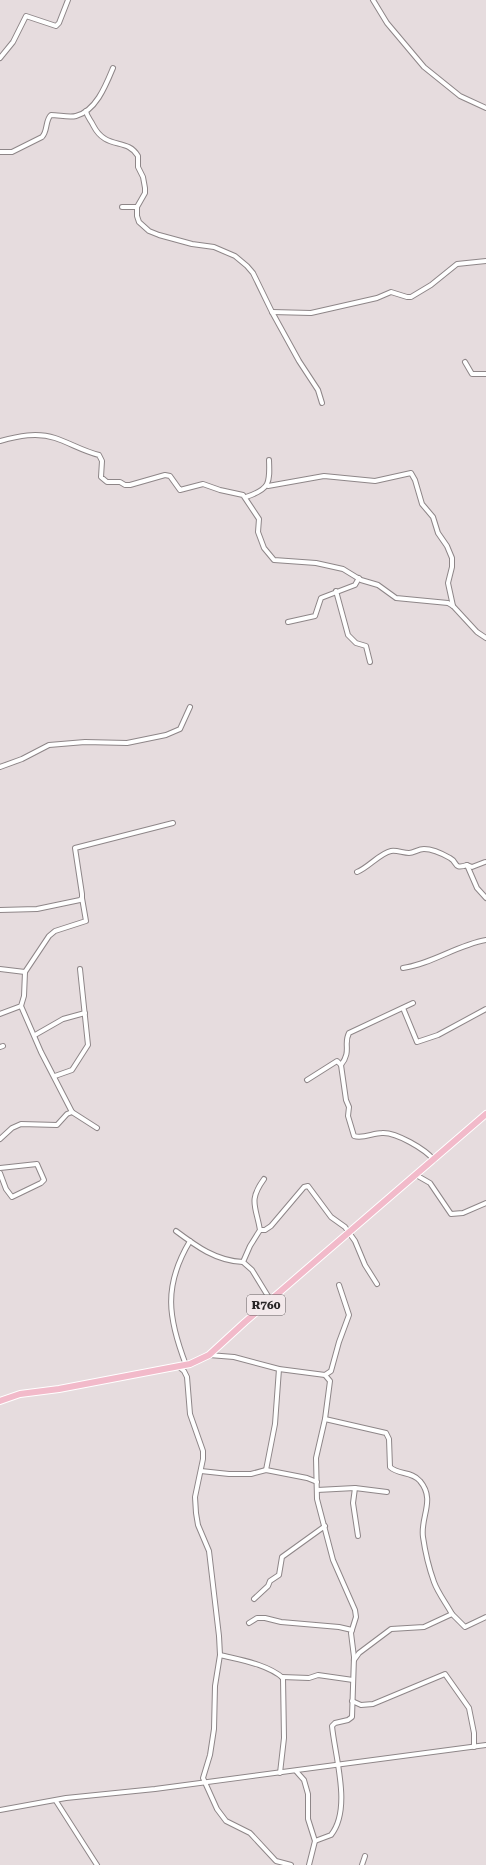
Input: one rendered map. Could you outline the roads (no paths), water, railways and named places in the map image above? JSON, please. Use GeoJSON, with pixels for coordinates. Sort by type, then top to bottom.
{"type":"FeatureCollection","features":[{"type":"Feature","properties":{"kind":"main road","name":"R760"},"geometry":{"type":"LineString","coordinates":[[0,1401],[20,1394],[59,1389],[180,1367],[209,1355],[486,1114]]}},
{"type":"Feature","properties":{"kind":"street"},"geometry":{"type":"LineString","coordinates":[[0,58],[13,42],[26,16],[56,26],[59,23],[68,0]]}},
{"type":"Feature","properties":{"kind":"street"},"geometry":{"type":"LineString","coordinates":[[373,0],[387,22],[424,67],[460,96],[486,108]]}},
{"type":"Feature","properties":{"kind":"street"},"geometry":{"type":"LineString","coordinates":[[0,152],[12,152],[42,137],[45,134],[50,116],[75,116],[86,111],[104,89],[112,68]]}},
{"type":"Feature","properties":{"kind":"street"},"geometry":{"type":"LineString","coordinates":[[86,111],[88,117],[101,137],[126,146],[137,154],[138,167],[143,177],[145,188],[143,196],[137,207],[139,222],[154,233],[192,244],[214,247],[238,258],[253,273],[272,312],[304,370],[318,390],[322,403]]}},
{"type":"Feature","properties":{"kind":"street"},"geometry":{"type":"LineString","coordinates":[[122,207],[137,207]]}},
{"type":"Feature","properties":{"kind":"street"},"geometry":{"type":"LineString","coordinates":[[272,312],[311,313],[377,298],[391,292],[411,297],[431,285],[457,264],[486,261]]}},
{"type":"Feature","properties":{"kind":"street"},"geometry":{"type":"LineString","coordinates":[[466,362],[472,374],[486,374]]}},
{"type":"Feature","properties":{"kind":"street"},"geometry":{"type":"LineString","coordinates":[[0,441],[29,435],[47,436],[85,451],[99,454],[102,461],[101,478],[107,482],[120,482],[125,485],[130,485],[165,475],[170,476],[180,490],[203,484],[220,490],[244,495],[259,519],[258,532],[264,548],[274,560],[316,563],[345,570],[359,578],[378,585],[399,599],[445,603],[453,606],[477,632],[486,638]]}},
{"type":"Feature","properties":{"kind":"street"},"geometry":{"type":"LineString","coordinates":[[268,486],[270,480],[269,460]]}},
{"type":"Feature","properties":{"kind":"street"},"geometry":{"type":"LineString","coordinates":[[246,497],[262,491],[268,486],[324,476],[375,481],[411,473],[415,480],[422,504],[433,517],[438,533],[447,546],[452,558],[452,567],[448,583],[453,606]]}},
{"type":"Feature","properties":{"kind":"street"},"geometry":{"type":"LineString","coordinates":[[288,622],[315,616],[321,598],[355,585],[359,578]]}},
{"type":"Feature","properties":{"kind":"street"},"geometry":{"type":"LineString","coordinates":[[336,591],[348,634],[356,643],[366,646],[370,662]]}},
{"type":"Feature","properties":{"kind":"street"},"geometry":{"type":"LineString","coordinates":[[0,767],[22,759],[49,745],[84,742],[127,743],[166,736],[180,729],[190,707]]}},
{"type":"Feature","properties":{"kind":"street"},"geometry":{"type":"LineString","coordinates":[[97,1128],[72,1112],[55,1076],[41,1052],[21,1006],[24,996],[25,972],[53,932],[86,921],[75,848],[173,823]]}},
{"type":"Feature","properties":{"kind":"street"},"geometry":{"type":"LineString","coordinates":[[357,872],[367,867],[388,852],[410,853],[422,849],[433,851],[451,858],[456,866],[461,867],[467,865],[472,867],[485,862]]}},
{"type":"Feature","properties":{"kind":"street"},"geometry":{"type":"LineString","coordinates":[[467,865],[477,888],[486,898]]}},
{"type":"Feature","properties":{"kind":"street"},"geometry":{"type":"LineString","coordinates":[[0,910],[37,909],[82,898]]}},
{"type":"Feature","properties":{"kind":"street"},"geometry":{"type":"LineString","coordinates":[[403,968],[438,958],[475,942],[486,940]]}},
{"type":"Feature","properties":{"kind":"street"},"geometry":{"type":"LineString","coordinates":[[0,969],[25,972]]}},
{"type":"Feature","properties":{"kind":"street"},"geometry":{"type":"LineString","coordinates":[[55,1076],[72,1070],[87,1048],[88,1041],[80,969]]}},
{"type":"Feature","properties":{"kind":"street"},"geometry":{"type":"LineString","coordinates":[[413,1003],[349,1033],[347,1036],[347,1054],[341,1065],[346,1100],[349,1107],[348,1116],[354,1136],[362,1137],[387,1133],[416,1146],[429,1154],[434,1160]]}},
{"type":"Feature","properties":{"kind":"street"},"geometry":{"type":"LineString","coordinates":[[0,1014],[21,1006]]}},
{"type":"Feature","properties":{"kind":"street"},"geometry":{"type":"LineString","coordinates":[[403,1008],[407,1021],[414,1032],[415,1041],[417,1042],[438,1035],[486,1009]]}},
{"type":"Feature","properties":{"kind":"street"},"geometry":{"type":"LineString","coordinates":[[35,1036],[63,1019],[85,1013]]}},
{"type":"Feature","properties":{"kind":"street"},"geometry":{"type":"LineString","coordinates":[[307,1080],[335,1062],[338,1061],[341,1065]]}},
{"type":"Feature","properties":{"kind":"street"},"geometry":{"type":"LineString","coordinates":[[0,1140],[16,1125],[27,1123],[57,1125],[67,1114],[72,1112]]}},
{"type":"Feature","properties":{"kind":"street"},"geometry":{"type":"LineString","coordinates":[[0,1168],[37,1164],[44,1180],[42,1183],[12,1197],[6,1189],[0,1173]]}},
{"type":"Feature","properties":{"kind":"street"},"geometry":{"type":"LineString","coordinates":[[416,1175],[430,1183],[451,1214],[464,1213],[486,1203]]}},
{"type":"Feature","properties":{"kind":"street"},"geometry":{"type":"LineString","coordinates":[[243,1262],[246,1252],[260,1230],[255,1212],[255,1196],[256,1190],[264,1179]]}},
{"type":"Feature","properties":{"kind":"street"},"geometry":{"type":"LineString","coordinates":[[260,1230],[265,1230],[271,1226],[307,1186],[330,1217],[345,1228],[355,1241],[365,1265],[377,1284]]}},
{"type":"Feature","properties":{"kind":"street"},"geometry":{"type":"LineString","coordinates":[[176,1231],[198,1247],[223,1259],[243,1262],[252,1270],[271,1301]]}},
{"type":"Feature","properties":{"kind":"street"},"geometry":{"type":"LineString","coordinates":[[186,1365],[176,1339],[170,1291],[176,1267],[190,1241]]}},
{"type":"Feature","properties":{"kind":"street"},"geometry":{"type":"LineString","coordinates":[[209,1355],[234,1357],[280,1369],[325,1375],[331,1372],[339,1342],[349,1315],[339,1285]]}},
{"type":"Feature","properties":{"kind":"street"},"geometry":{"type":"LineString","coordinates":[[180,1367],[187,1377],[190,1414],[203,1451],[201,1471],[195,1497],[197,1520],[209,1550],[219,1636],[220,1655],[215,1676],[214,1729],[210,1755],[203,1775],[205,1783],[220,1813],[226,1821],[250,1834],[276,1861],[291,1865]]}},
{"type":"Feature","properties":{"kind":"street"},"geometry":{"type":"LineString","coordinates":[[266,1470],[276,1418],[280,1369]]}},
{"type":"Feature","properties":{"kind":"street"},"geometry":{"type":"LineString","coordinates":[[315,1841],[329,1837],[337,1824],[340,1812],[340,1770],[332,1725],[348,1720],[352,1717],[352,1680],[354,1661],[352,1630],[356,1617],[355,1610],[333,1560],[325,1526],[318,1505],[316,1458],[325,1419],[330,1380],[325,1375]]}},
{"type":"Feature","properties":{"kind":"street"},"geometry":{"type":"LineString","coordinates":[[325,1419],[386,1433],[389,1439],[390,1467],[412,1474],[420,1480],[424,1489],[428,1505],[421,1528],[434,1583],[460,1625],[465,1627],[486,1617]]}},
{"type":"Feature","properties":{"kind":"street"},"geometry":{"type":"LineString","coordinates":[[201,1471],[229,1474],[251,1474],[266,1470],[308,1478],[317,1482]]}},
{"type":"Feature","properties":{"kind":"street"},"geometry":{"type":"LineString","coordinates":[[317,1490],[355,1488],[387,1492]]}},
{"type":"Feature","properties":{"kind":"street"},"geometry":{"type":"LineString","coordinates":[[355,1488],[353,1503],[358,1536]]}},
{"type":"Feature","properties":{"kind":"street"},"geometry":{"type":"LineString","coordinates":[[254,1599],[268,1586],[270,1581],[279,1575],[282,1557],[325,1526]]}},
{"type":"Feature","properties":{"kind":"street"},"geometry":{"type":"LineString","coordinates":[[354,1661],[360,1653],[391,1629],[424,1626],[452,1614]]}},
{"type":"Feature","properties":{"kind":"street"},"geometry":{"type":"LineString","coordinates":[[249,1623],[257,1618],[265,1618],[281,1622],[339,1627],[352,1630]]}},
{"type":"Feature","properties":{"kind":"street"},"geometry":{"type":"LineString","coordinates":[[220,1655],[244,1661],[282,1677],[308,1678],[320,1675],[352,1680]]}},
{"type":"Feature","properties":{"kind":"street"},"geometry":{"type":"LineString","coordinates":[[352,1702],[361,1705],[373,1704],[445,1674],[469,1708],[474,1733],[474,1747]]}},
{"type":"Feature","properties":{"kind":"street"},"geometry":{"type":"LineString","coordinates":[[280,1773],[284,1738],[282,1677]]}},
{"type":"Feature","properties":{"kind":"street"},"geometry":{"type":"LineString","coordinates":[[0,1810],[66,1798],[205,1783],[486,1745]]}},
{"type":"Feature","properties":{"kind":"street"},"geometry":{"type":"LineString","coordinates":[[296,1771],[304,1780],[308,1794],[308,1819],[315,1841],[309,1865]]}},
{"type":"Feature","properties":{"kind":"street"},"geometry":{"type":"LineString","coordinates":[[56,1801],[97,1865]]}},
{"type":"Feature","properties":{"kind":"street"},"geometry":{"type":"LineString","coordinates":[[362,1865],[365,1856]]}}]}
